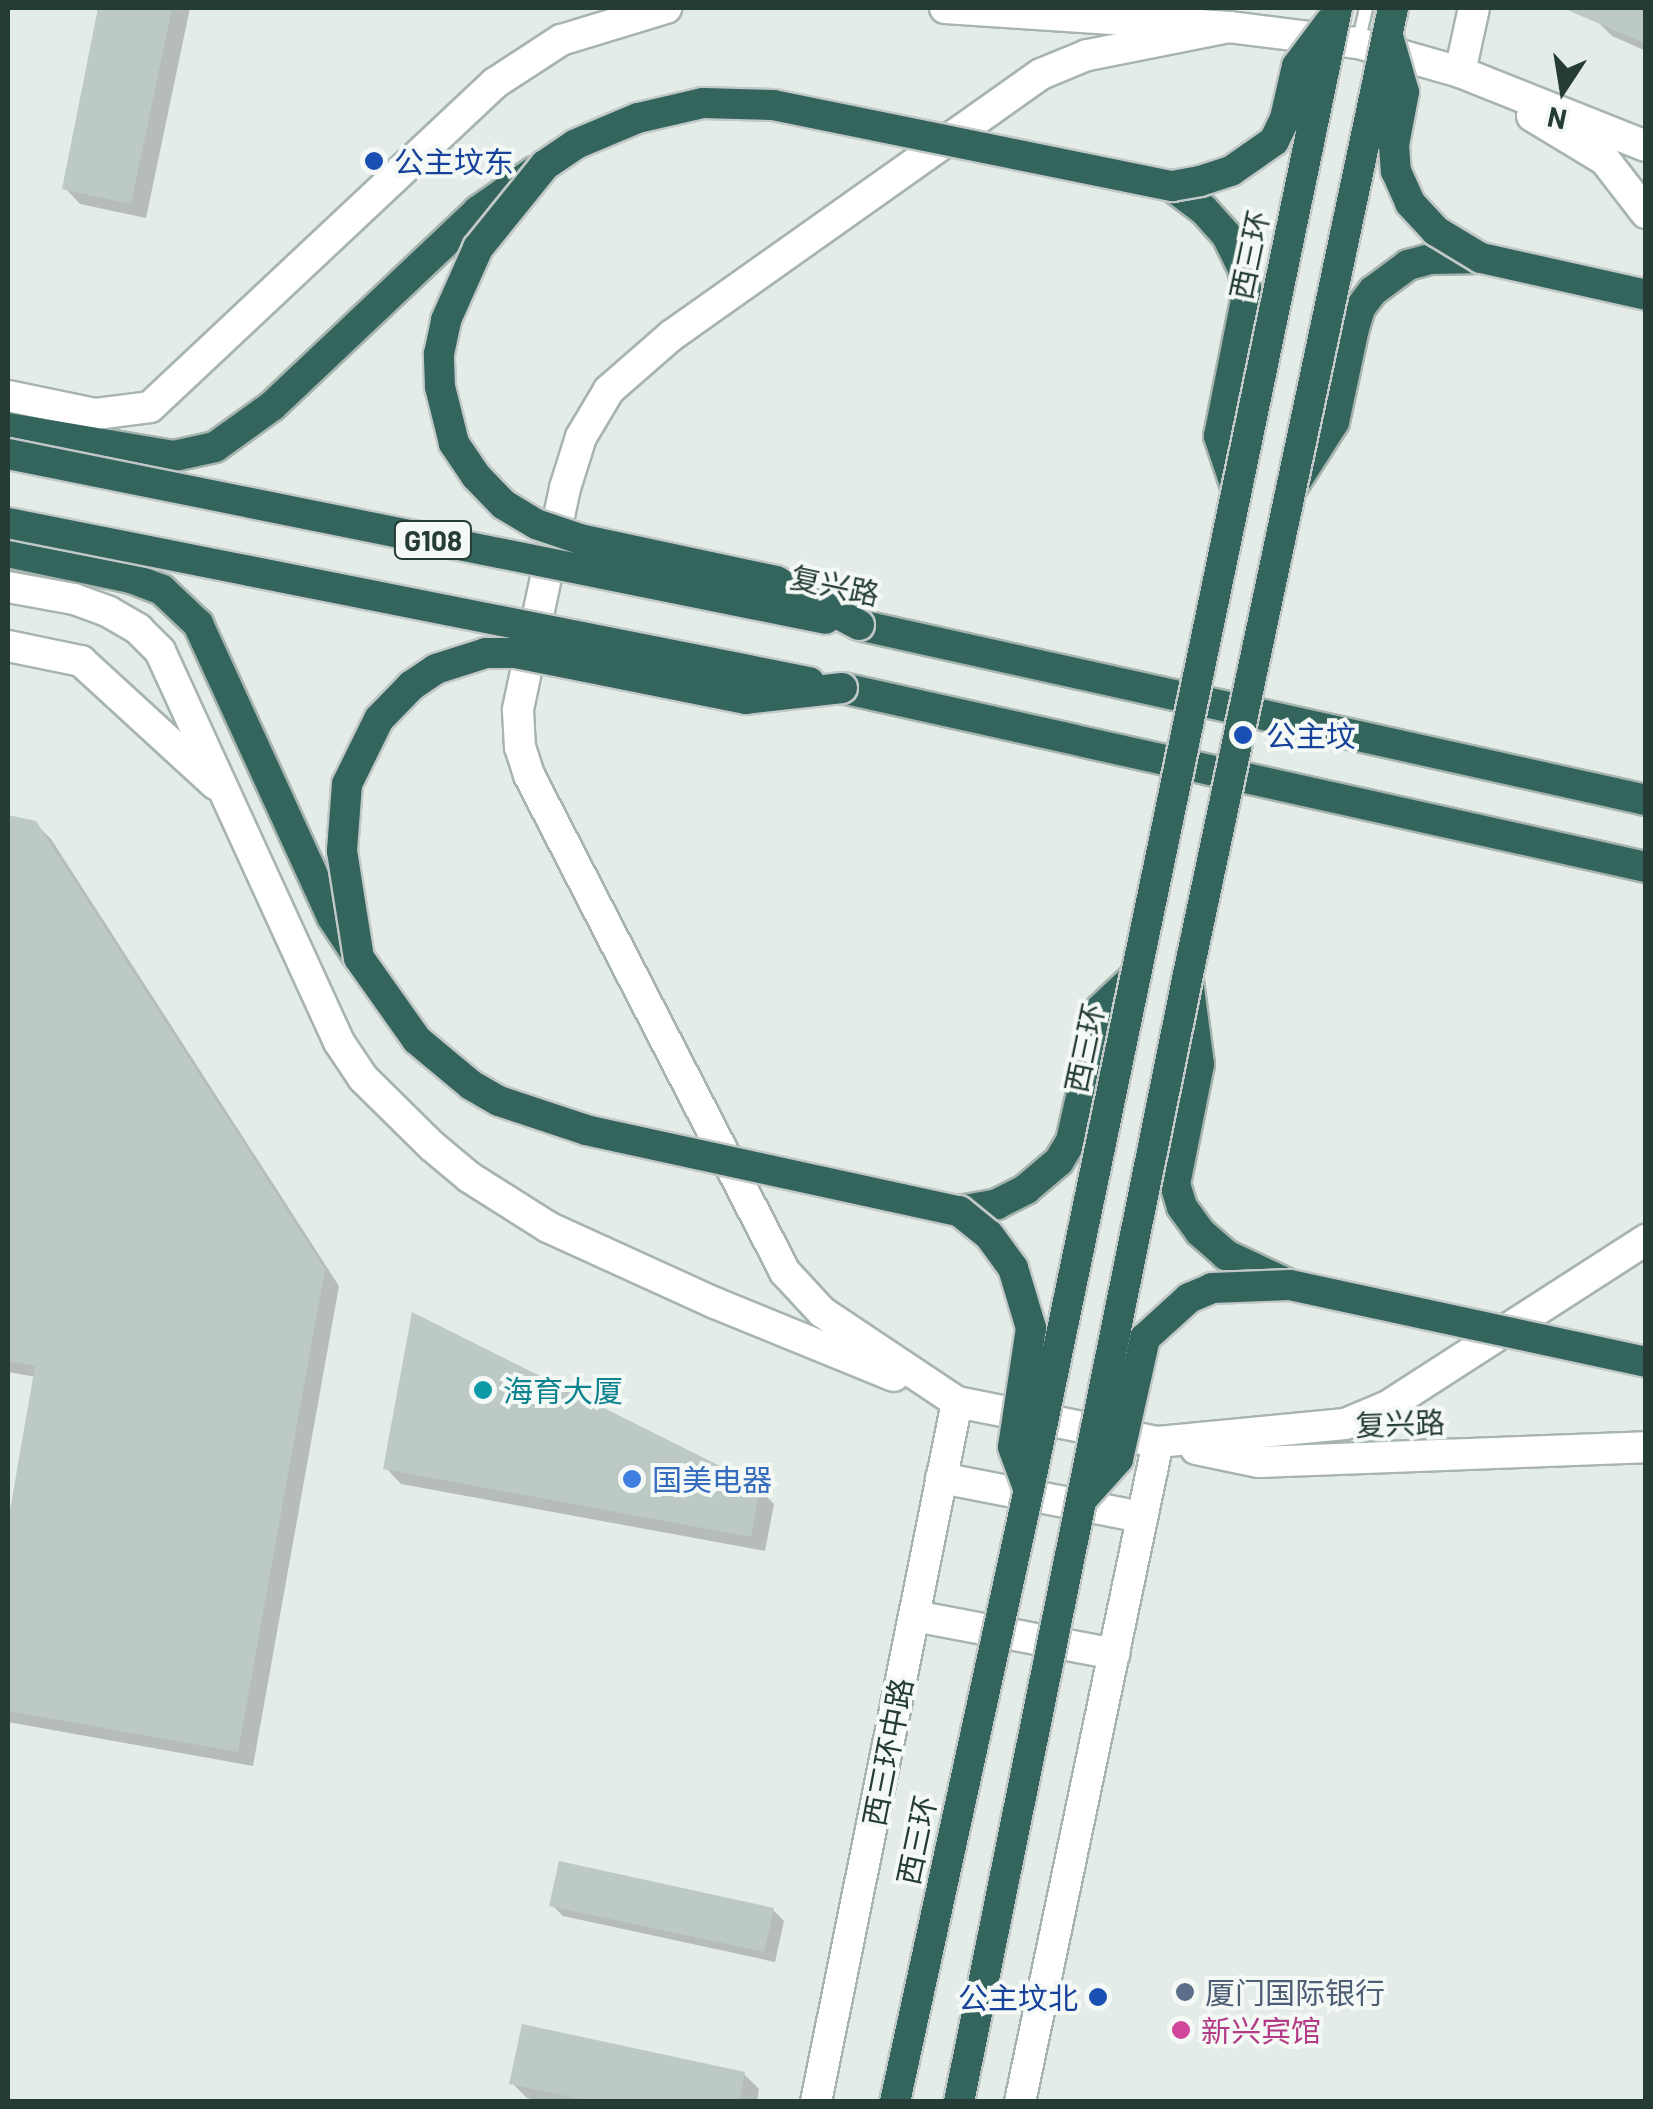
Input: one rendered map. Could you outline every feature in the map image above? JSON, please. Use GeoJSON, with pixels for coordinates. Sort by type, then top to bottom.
{"type":"FeatureCollection","features":[{"type":"Feature","properties":{"kind":"highway"},"geometry":{"type":"LineString","coordinates":[[1172,186],[1231,171],[1274,141],[1285,118],[1297,66],[1336,11]]}},
{"type":"Feature","properties":{"kind":"highway","name":"西三环"},"geometry":{"type":"LineString","coordinates":[[895,2102],[1029,1489],[1336,11]]}},
{"type":"Feature","properties":{"kind":"highway"},"geometry":{"type":"LineString","coordinates":[[1390,20],[1404,92],[1394,144],[1396,172],[1410,203],[1436,231],[1480,258]]}},
{"type":"Feature","properties":{"kind":"highway"},"geometry":{"type":"LineString","coordinates":[[958,2102],[1187,979],[1390,20]]}},
{"type":"Feature","properties":{"kind":"highway"},"geometry":{"type":"LineString","coordinates":[[8,428],[174,456],[214,448],[272,406],[478,212],[545,164],[622,123],[671,108],[734,103],[773,105],[1172,186],[1203,209],[1226,236],[1243,269],[1247,295],[1220,436],[1236,486]]}},
{"type":"Feature","properties":{"kind":"highway"},"geometry":{"type":"LineString","coordinates":[[545,164],[478,248],[446,320],[439,354],[440,386],[454,444],[476,476],[504,505],[536,524],[580,539],[776,581],[859,626]]}},
{"type":"Feature","properties":{"kind":"highway"},"geometry":{"type":"LineString","coordinates":[[1289,493],[1334,422],[1354,328],[1373,290],[1408,265],[1430,259],[1480,258],[1646,295]]}},
{"type":"Feature","properties":{"kind":"highway","name":"复兴路"},"geometry":{"type":"LineString","coordinates":[[8,454],[859,626],[1646,800]]}},
{"type":"Feature","properties":{"kind":"highway","name":"G108"},"geometry":{"type":"LineString","coordinates":[[8,523],[842,688],[1645,866]]}},
{"type":"Feature","properties":{"kind":"highway"},"geometry":{"type":"LineString","coordinates":[[8,552],[132,578],[162,590],[198,624],[332,917],[392,1010],[445,1066],[471,1085],[526,1112],[586,1130],[958,1211],[997,1204],[1026,1189],[1059,1161],[1071,1141],[1101,1009],[1135,976]]}},
{"type":"Feature","properties":{"kind":"highway"},"geometry":{"type":"LineString","coordinates":[[359,958],[342,851],[347,784],[378,719],[412,685],[436,669],[486,653],[516,653],[746,698],[842,688]]}},
{"type":"Feature","properties":{"kind":"highway"},"geometry":{"type":"LineString","coordinates":[[1187,979],[1199,1064],[1175,1184],[1182,1207],[1200,1232],[1226,1255],[1290,1286]]}},
{"type":"Feature","properties":{"kind":"highway"},"geometry":{"type":"LineString","coordinates":[[958,1211],[989,1235],[1013,1268],[1026,1308],[1030,1354],[1012,1447],[1029,1489]]}},
{"type":"Feature","properties":{"kind":"highway"},"geometry":{"type":"LineString","coordinates":[[1082,1498],[1118,1459],[1141,1351],[1152,1328],[1189,1298],[1212,1288],[1290,1286],[1646,1362]]}},
{"type":"Feature","properties":{"kind":"street"},"geometry":{"type":"LineString","coordinates":[[8,396],[96,414],[150,407],[495,83],[561,40],[666,8]]}},
{"type":"Feature","properties":{"kind":"street"},"geometry":{"type":"LineString","coordinates":[[945,8],[1231,17],[1358,43],[1460,72],[1646,146]]}},
{"type":"Feature","properties":{"kind":"street"},"geometry":{"type":"LineString","coordinates":[[1460,72],[1474,8]]}},
{"type":"Feature","properties":{"kind":"street"},"geometry":{"type":"LineString","coordinates":[[957,1402],[822,1312],[785,1272],[529,775],[520,747],[518,710],[574,458],[593,416],[624,373],[858,199],[1040,74],[1115,48],[1231,17]]}},
{"type":"Feature","properties":{"kind":"street"},"geometry":{"type":"LineString","coordinates":[[1460,72],[1605,160],[1646,213]]}},
{"type":"Feature","properties":{"kind":"street"},"geometry":{"type":"LineString","coordinates":[[8,587],[74,599],[138,629],[160,651],[178,682],[221,790],[339,1042],[363,1078],[444,1156],[548,1226],[715,1303],[957,1402]]}},
{"type":"Feature","properties":{"kind":"street"},"geometry":{"type":"LineString","coordinates":[[8,646],[80,661],[221,790]]}},
{"type":"Feature","properties":{"kind":"street"},"geometry":{"type":"LineString","coordinates":[[1020,2102],[1158,1442],[1345,1424],[1388,1406],[1646,1240]]}},
{"type":"Feature","properties":{"kind":"street","name":"复兴路"},"geometry":{"type":"LineString","coordinates":[[957,1402],[1259,1462],[1646,1447]]}},
{"type":"Feature","properties":{"kind":"street","name":"西三环中路"},"geometry":{"type":"LineString","coordinates":[[816,2102],[957,1402]]}},
{"type":"Feature","properties":{"kind":"street"},"geometry":{"type":"LineString","coordinates":[[942,1478],[1142,1517]]}},
{"type":"Feature","properties":{"kind":"street"},"geometry":{"type":"LineString","coordinates":[[915,1616],[1114,1654]]}},
{"type":"Feature","properties":{"kind":"lane"},"geometry":{"type":"LineString","coordinates":[[1358,43],[1366,8]]}},
{"type":"Feature","properties":{"kind":"building"},"geometry":{"type":"Polygon","coordinates":[[[98,8],[172,8],[131,204],[62,189],[98,8]]]}},
{"type":"Feature","properties":{"kind":"building"},"geometry":{"type":"Polygon","coordinates":[[[1563,8],[1646,8],[1646,44],[1563,8]]]}},
{"type":"Feature","properties":{"kind":"building"},"geometry":{"type":"Polygon","coordinates":[[[8,815],[36,821],[325,1269],[238,1752],[8,1711],[8,1522],[35,1366],[8,1361],[8,815]]]}},
{"type":"Feature","properties":{"kind":"building","name":"海育大厦"},"geometry":{"type":"Polygon","coordinates":[[[412,1312],[760,1486],[751,1537],[383,1469],[412,1312]]]}},
{"type":"Feature","properties":{"kind":"building"},"geometry":{"type":"Polygon","coordinates":[[[559,1861],[774,1908],[764,1952],[549,1906],[559,1861]]]}},
{"type":"Feature","properties":{"kind":"building"},"geometry":{"type":"Polygon","coordinates":[[[522,2024],[745,2072],[739,2102],[594,2102],[509,2084],[522,2024]]]}},
{"type":"Feature","properties":{"kind":"place","name":"公主坟东"},"geometry":{"type":"Point","coordinates":[374,161]}},
{"type":"Feature","properties":{"kind":"place","name":"公主坟"},"geometry":{"type":"Point","coordinates":[1243,735]}},
{"type":"Feature","properties":{"kind":"place","name":"海育大厦"},"geometry":{"type":"Point","coordinates":[483,1390]}},
{"type":"Feature","properties":{"kind":"place","name":"国美电器"},"geometry":{"type":"Point","coordinates":[632,1479]}},
{"type":"Feature","properties":{"kind":"place","name":"厦门国际银行"},"geometry":{"type":"Point","coordinates":[1185,1992]}},
{"type":"Feature","properties":{"kind":"place","name":"公主坟北"},"geometry":{"type":"Point","coordinates":[1098,1997]}},
{"type":"Feature","properties":{"kind":"place","name":"新兴宾馆"},"geometry":{"type":"Point","coordinates":[1181,2030]}}]}
